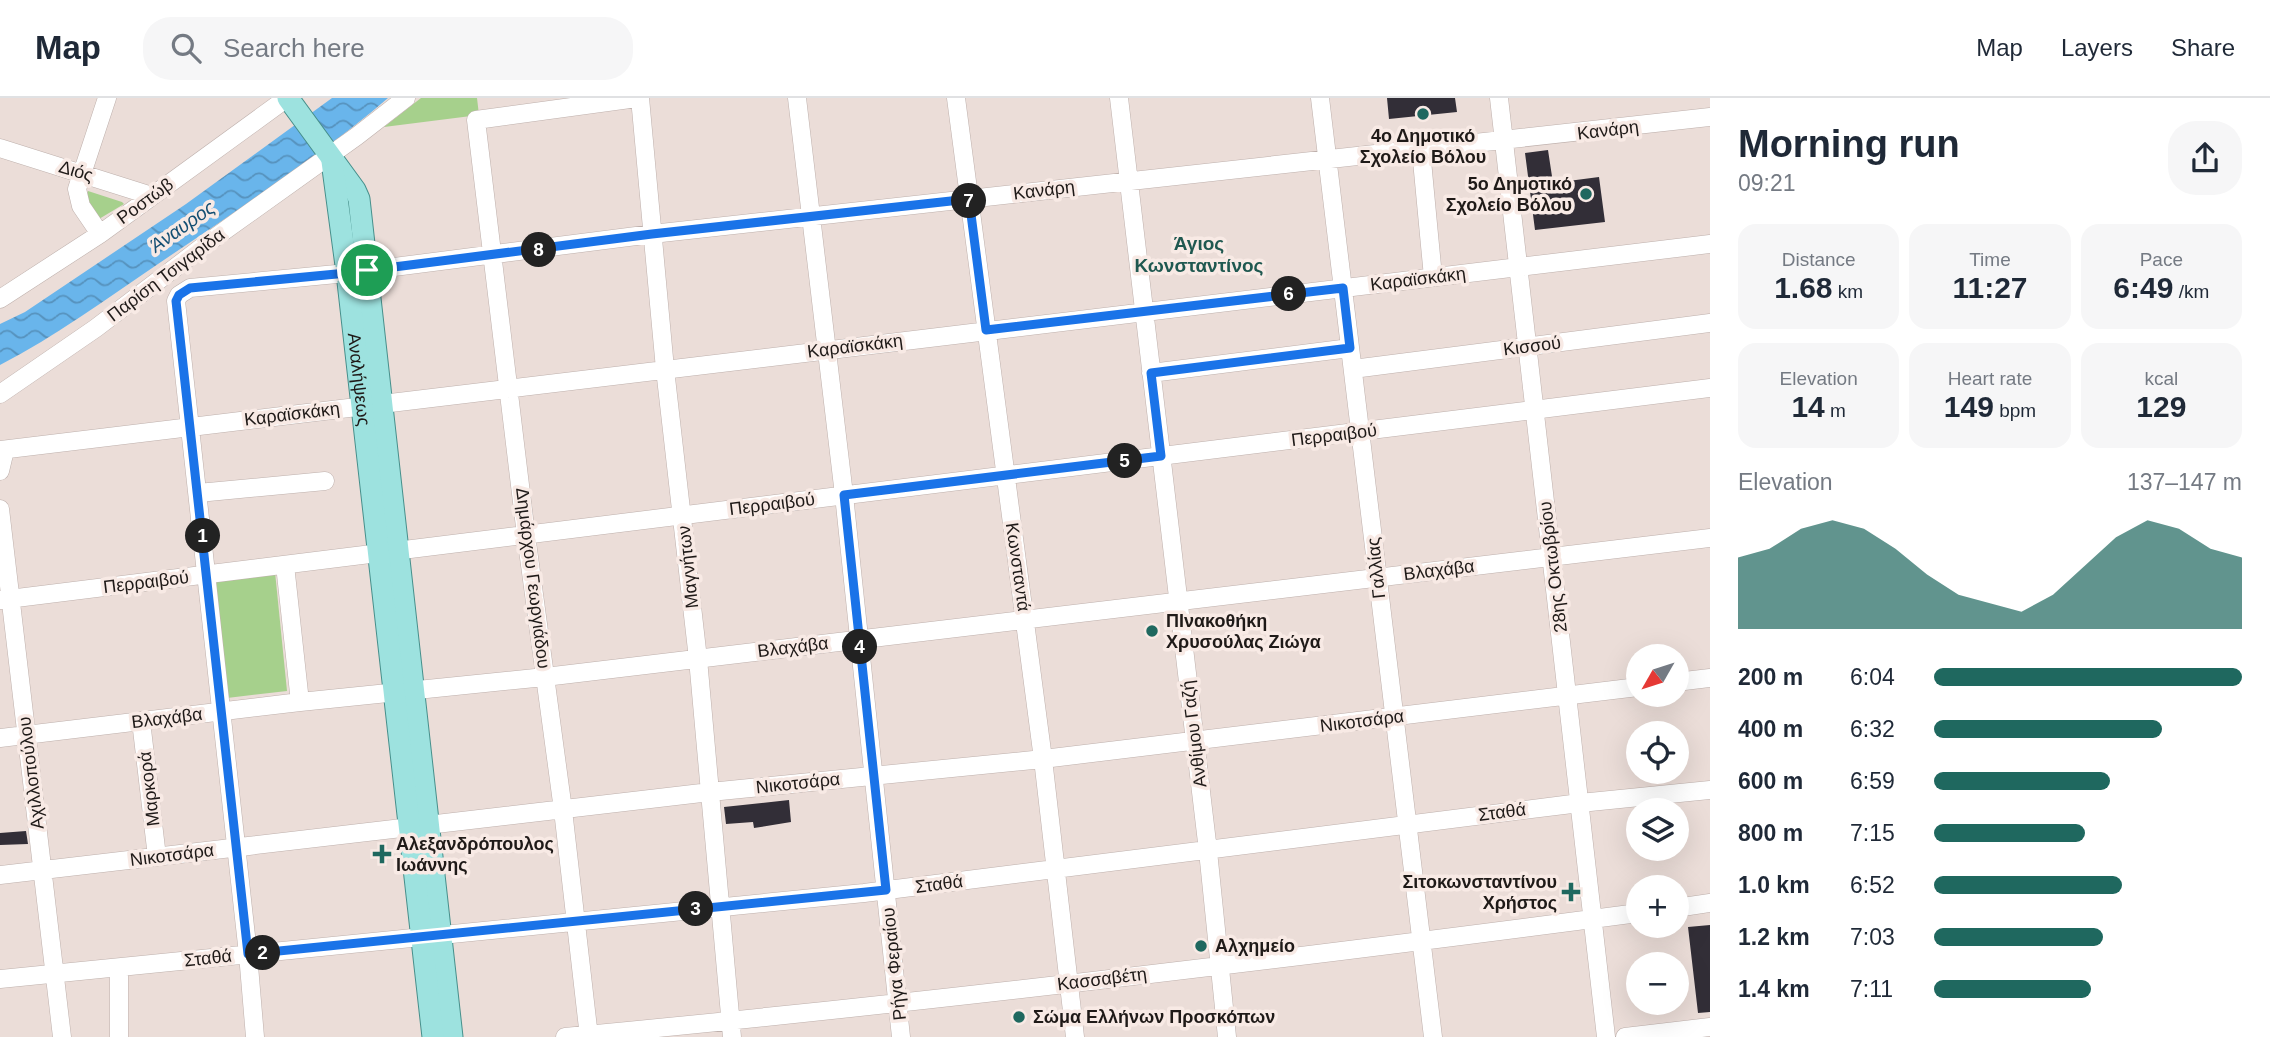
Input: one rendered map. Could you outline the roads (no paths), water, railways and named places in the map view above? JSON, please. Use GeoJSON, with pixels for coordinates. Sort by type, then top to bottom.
{"type":"FeatureCollection","features":[{"type":"Feature","properties":{"kind":"main road"},"geometry":{"type":"LineString","coordinates":[[289,100],[329,154]]}},
{"type":"Feature","properties":{"kind":"main road","name":"Αναλήψεως"},"geometry":{"type":"LineString","coordinates":[[329,154],[357,272],[430,937],[433,1037]]}},
{"type":"Feature","properties":{"kind":"main road","name":"Αναλήψεως"},"geometry":{"type":"LineString","coordinates":[[430,937],[452,1037]]}},
{"type":"Feature","properties":{"kind":"street"},"geometry":{"type":"LineString","coordinates":[[100,234],[79,200],[77,189],[107,98]]}},
{"type":"Feature","properties":{"kind":"street","name":"Παρίση Τσιγαρίδα"},"geometry":{"type":"LineString","coordinates":[[0,394],[96,328],[406,98]]}},
{"type":"Feature","properties":{"kind":"street","name":"Δημάρχου Γεωργιάδου"},"geometry":{"type":"LineString","coordinates":[[589,1036],[476,120],[638,98]]}},
{"type":"Feature","properties":{"kind":"street","name":"Μαγνήτων"},"geometry":{"type":"LineString","coordinates":[[638,98],[698,659],[731,1028]]}},
{"type":"Feature","properties":{"kind":"street","name":"Ρήγα Φεραίου"},"geometry":{"type":"LineString","coordinates":[[797,98],[844,495],[901,1037]]}},
{"type":"Feature","properties":{"kind":"street","name":"Κωνσταντά"},"geometry":{"type":"LineString","coordinates":[[956,98],[1043,758],[1075,1037]]}},
{"type":"Feature","properties":{"kind":"street","name":"Ανθίμου Γαζή"},"geometry":{"type":"LineString","coordinates":[[1119,98],[1208,851],[1227,1037]]}},
{"type":"Feature","properties":{"kind":"street","name":"Γαλλίας"},"geometry":{"type":"LineString","coordinates":[[1320,98],[1433,1037]]}},
{"type":"Feature","properties":{"kind":"street","name":"28ης Οκτωβρίου"},"geometry":{"type":"LineString","coordinates":[[1499,98],[1606,1037]]}},
{"type":"Feature","properties":{"kind":"street","name":"Ροστώβ"},"geometry":{"type":"LineString","coordinates":[[0,299],[100,234],[289,100]]}},
{"type":"Feature","properties":{"kind":"street","name":"Κανάρη"},"geometry":{"type":"LineString","coordinates":[[191,426],[176,301],[179,295],[190,288],[357,272],[652,234],[1504,142],[1710,117]]}},
{"type":"Feature","properties":{"kind":"street","name":"Διός"},"geometry":{"type":"LineString","coordinates":[[0,148],[152,196]]}},
{"type":"Feature","properties":{"kind":"street"},"geometry":{"type":"LineString","coordinates":[[1421,150],[1433,277]]}},
{"type":"Feature","properties":{"kind":"street","name":"Καραϊσκάκη"},"geometry":{"type":"LineString","coordinates":[[2,450],[1710,243]]}},
{"type":"Feature","properties":{"kind":"street","name":"Κισσού"},"geometry":{"type":"LineString","coordinates":[[1353,369],[1710,323]]}},
{"type":"Feature","properties":{"kind":"street"},"geometry":{"type":"LineString","coordinates":[[1151,373],[1350,348]]}},
{"type":"Feature","properties":{"kind":"street","name":"Περραιβού"},"geometry":{"type":"LineString","coordinates":[[5,599],[1710,388]]}},
{"type":"Feature","properties":{"kind":"street"},"geometry":{"type":"LineString","coordinates":[[191,426],[255,1037]]}},
{"type":"Feature","properties":{"kind":"street"},"geometry":{"type":"LineString","coordinates":[[0,471],[2,450]]}},
{"type":"Feature","properties":{"kind":"street"},"geometry":{"type":"LineString","coordinates":[[198,493],[325,481]]}},
{"type":"Feature","properties":{"kind":"street","name":"Αχιλλοπούλου"},"geometry":{"type":"LineString","coordinates":[[0,509],[5,599],[26,735],[62,1037]]}},
{"type":"Feature","properties":{"kind":"street","name":"Βλαχάβα"},"geometry":{"type":"LineString","coordinates":[[0,738],[300,702],[545,677],[1710,538]]}},
{"type":"Feature","properties":{"kind":"street"},"geometry":{"type":"LineString","coordinates":[[285,565],[300,702]]}},
{"type":"Feature","properties":{"kind":"street"},"geometry":{"type":"LineString","coordinates":[[1689,680],[1710,678]]}},
{"type":"Feature","properties":{"kind":"street","name":"Νικοτσάρα"},"geometry":{"type":"LineString","coordinates":[[0,875],[710,792],[1195,741],[1626,689]]}},
{"type":"Feature","properties":{"kind":"street","name":"Μαρκορά"},"geometry":{"type":"LineString","coordinates":[[141,721],[157,857]]}},
{"type":"Feature","properties":{"kind":"street","name":"Σταθά"},"geometry":{"type":"LineString","coordinates":[[0,979],[886,890],[1580,803],[1710,790]]}},
{"type":"Feature","properties":{"kind":"street"},"geometry":{"type":"LineString","coordinates":[[1689,906],[1710,904]]}},
{"type":"Feature","properties":{"kind":"street","name":"Κασσαβέτη"},"geometry":{"type":"LineString","coordinates":[[565,1037],[731,1028],[898,1002],[1422,942],[1626,915]]}},
{"type":"Feature","properties":{"kind":"street"},"geometry":{"type":"LineString","coordinates":[[119,968],[119,1037]]}},
{"type":"Feature","properties":{"kind":"street"},"geometry":{"type":"LineString","coordinates":[[1625,1037],[1710,1027]]}},
{"type":"Feature","properties":{"kind":"water","name":"Άναυρος"},"geometry":{"type":"Polygon","coordinates":[[[332,98],[388,98],[305,163],[246,204],[80,317],[0,365],[0,324],[25,312],[186,204],[332,98]]]}},
{"type":"Feature","properties":{"kind":"place","name":"4ο Δημοτικό Σχολείο Βόλου"},"geometry":{"type":"Point","coordinates":[1423,114]}},
{"type":"Feature","properties":{"kind":"place","name":"5ο Δημοτικό Σχολείο Βόλου"},"geometry":{"type":"Point","coordinates":[1586,194]}},
{"type":"Feature","properties":{"kind":"place","name":"ΠΙνακοθήκη Χρυσούλας Ζιώγα"},"geometry":{"type":"Point","coordinates":[1152,631]}},
{"type":"Feature","properties":{"kind":"place","name":"Αλεξανδρόπουλος Ιωάννης"},"geometry":{"type":"Point","coordinates":[382,854]}},
{"type":"Feature","properties":{"kind":"place","name":"Σιτοκωνσταντίνου Χρήστος"},"geometry":{"type":"Point","coordinates":[1571,892]}},
{"type":"Feature","properties":{"kind":"place","name":"Αλχημείο"},"geometry":{"type":"Point","coordinates":[1201,946]}},
{"type":"Feature","properties":{"kind":"place","name":"Σώμα Ελλήνων Προσκόπων"},"geometry":{"type":"Point","coordinates":[1019,1017]}},
{"type":"Feature","properties":{"kind":"district","name":"Άγιος Κωνσταντίνος"},"geometry":{"type":"Point","coordinates":[1199,254]}}]}
